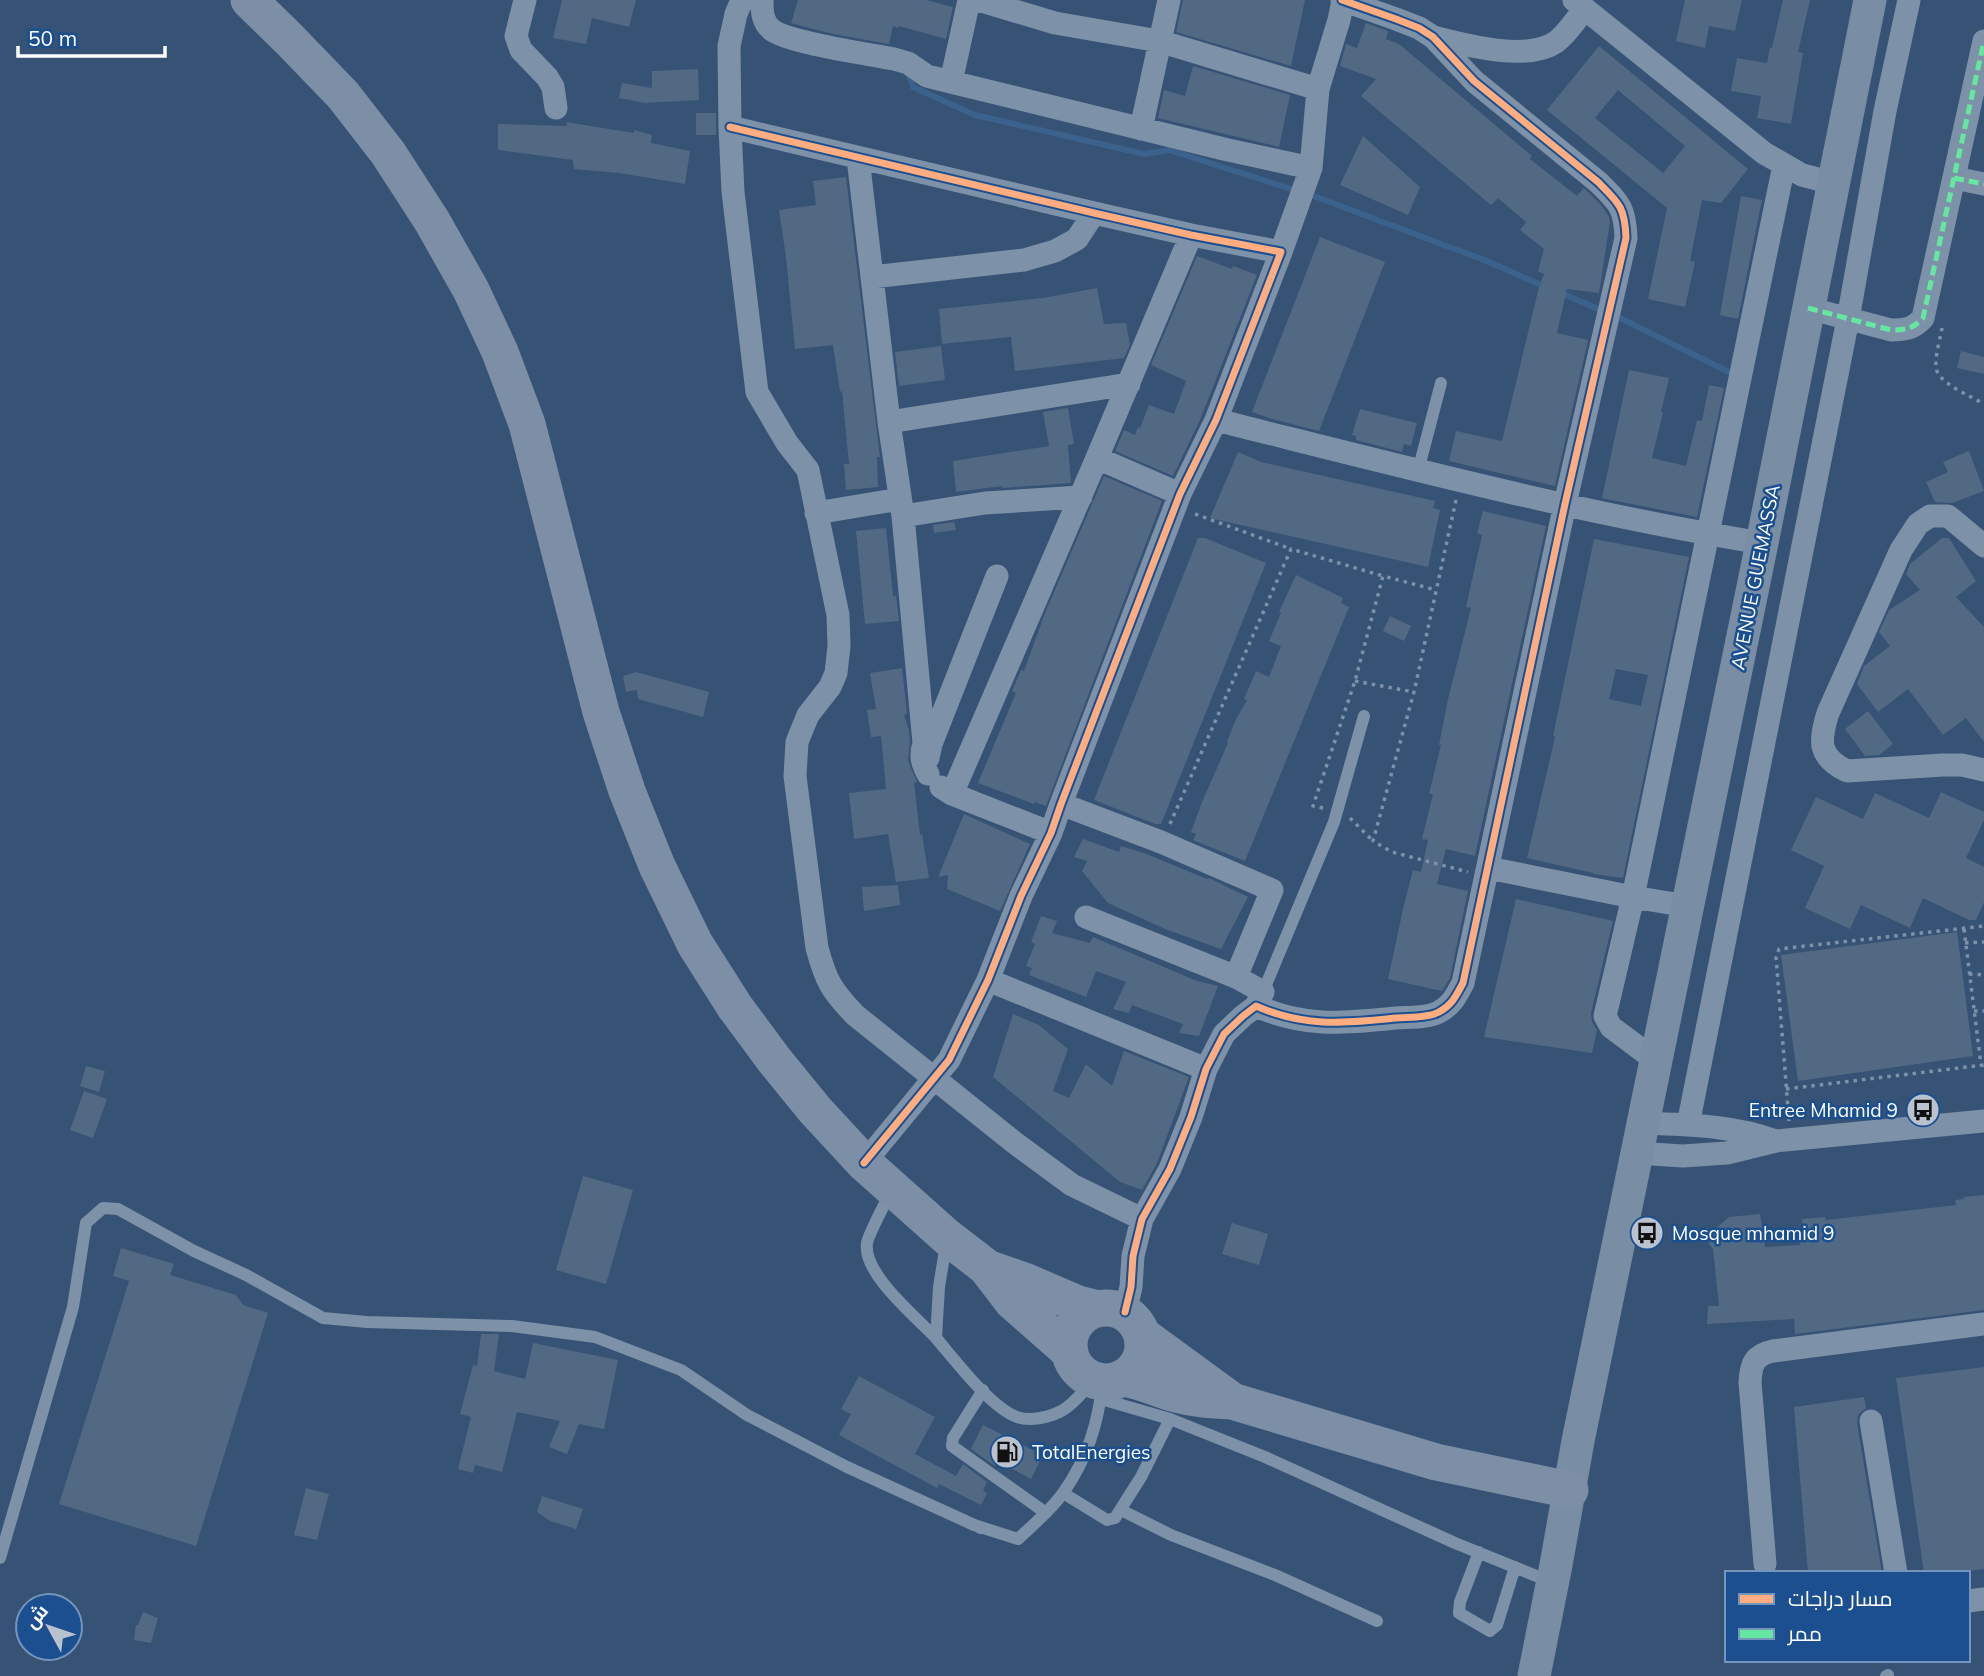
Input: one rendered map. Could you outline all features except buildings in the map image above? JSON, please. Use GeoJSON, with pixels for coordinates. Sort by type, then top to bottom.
{"type":"FeatureCollection","features":[{"type":"Feature","properties":{"kind":"main road"},"geometry":{"type":"LineString","coordinates":[[249,0],[343,95],[388,153],[432,221],[471,290],[500,352],[527,424],[601,712],[627,790],[657,866],[695,944],[735,1007],[807,1100],[864,1163],[947,1237],[986,1267],[1012,1301],[1070,1352],[1078,1369],[1105,1385],[1135,1380],[1202,1400],[1232,1401],[1436,1462],[1570,1490]]}},
{"type":"Feature","properties":{"kind":"main road","name":"AVENUE GUEMASSA"},"geometry":{"type":"LineString","coordinates":[[1534,1676],[1578,1441],[1870,0]]}},
{"type":"Feature","properties":{"kind":"main road"},"geometry":{"type":"LineString","coordinates":[[986,1267],[1121,1319],[1232,1401]]}},
{"type":"Feature","properties":{"kind":"main road"},"geometry":{"type":"LineString","coordinates":[[1070,1352],[1071,1333],[1085,1314],[1121,1319],[1143,1349],[1133,1370],[1105,1385]]}},
{"type":"Feature","properties":{"kind":"street"},"geometry":{"type":"LineString","coordinates":[[525,0],[516,36],[521,50],[547,76],[553,87],[556,108]]}},
{"type":"Feature","properties":{"kind":"street"},"geometry":{"type":"LineString","coordinates":[[742,0],[729,46],[730,127],[734,205],[758,392],[787,443],[808,470],[838,615],[836,673],[830,687],[808,715],[797,742],[795,776],[817,948],[824,974],[836,995],[855,1015],[1015,1143],[1072,1185],[1142,1219]]}},
{"type":"Feature","properties":{"kind":"street"},"geometry":{"type":"LineString","coordinates":[[762,0],[765,21],[772,30],[781,34],[894,59],[908,63],[928,76],[951,82],[1311,168]]}},
{"type":"Feature","properties":{"kind":"street"},"geometry":{"type":"LineString","coordinates":[[951,82],[969,0]]}},
{"type":"Feature","properties":{"kind":"street"},"geometry":{"type":"LineString","coordinates":[[978,0],[1055,23],[1159,41],[1318,89]]}},
{"type":"Feature","properties":{"kind":"street"},"geometry":{"type":"LineString","coordinates":[[1141,129],[1169,0]]}},
{"type":"Feature","properties":{"kind":"street"},"geometry":{"type":"LineString","coordinates":[[864,1163],[949,1060],[988,980],[1021,896],[1051,833],[1178,501],[1216,420],[1281,252],[1311,168],[1318,89],[1343,0],[1379,6],[1433,37],[1474,81],[1598,183],[1614,198],[1626,216],[1626,238],[1621,266],[1565,504],[1463,983],[1452,1004],[1436,1014],[1355,1022],[1316,1022],[1279,1016],[1236,977],[1086,917]]}},
{"type":"Feature","properties":{"kind":"street"},"geometry":{"type":"LineString","coordinates":[[1688,1125],[1848,319],[1885,111],[1909,0]]}},
{"type":"Feature","properties":{"kind":"street"},"geometry":{"type":"LineString","coordinates":[[1433,37],[1515,51],[1539,50],[1557,42],[1579,5],[1765,153],[1802,175],[1833,183]]}},
{"type":"Feature","properties":{"kind":"street"},"geometry":{"type":"LineString","coordinates":[[1808,309],[1891,330],[1905,330],[1923,318],[1984,41]]}},
{"type":"Feature","properties":{"kind":"street"},"geometry":{"type":"LineString","coordinates":[[730,127],[1094,213],[1281,252]]}},
{"type":"Feature","properties":{"kind":"street"},"geometry":{"type":"LineString","coordinates":[[858,158],[901,507],[923,743],[922,762],[936,783],[952,794],[1051,833]]}},
{"type":"Feature","properties":{"kind":"street"},"geometry":{"type":"LineString","coordinates":[[1655,1060],[1611,1027],[1605,1016],[1633,897],[1784,165]]}},
{"type":"Feature","properties":{"kind":"street"},"geometry":{"type":"LineString","coordinates":[[1954,178],[1984,184]]}},
{"type":"Feature","properties":{"kind":"street"},"geometry":{"type":"LineString","coordinates":[[872,276],[1024,260],[1055,251],[1077,239],[1094,213]]}},
{"type":"Feature","properties":{"kind":"street"},"geometry":{"type":"LineString","coordinates":[[952,794],[1191,235]]}},
{"type":"Feature","properties":{"kind":"street"},"geometry":{"type":"LineString","coordinates":[[889,422],[1129,384]]}},
{"type":"Feature","properties":{"kind":"street"},"geometry":{"type":"LineString","coordinates":[[1216,420],[1460,481],[1762,543]]}},
{"type":"Feature","properties":{"kind":"street"},"geometry":{"type":"LineString","coordinates":[[1097,458],[1178,501]]}},
{"type":"Feature","properties":{"kind":"street"},"geometry":{"type":"LineString","coordinates":[[816,513],[1081,497]]}},
{"type":"Feature","properties":{"kind":"street"},"geometry":{"type":"LineString","coordinates":[[1984,546],[1948,516],[1930,516],[1918,524],[1901,550],[1828,713],[1821,735],[1824,751],[1834,765],[1847,771],[1962,765],[1984,771]]}},
{"type":"Feature","properties":{"kind":"street"},"geometry":{"type":"LineString","coordinates":[[928,774],[931,744],[997,576]]}},
{"type":"Feature","properties":{"kind":"street"},"geometry":{"type":"LineString","coordinates":[[1060,804],[1161,842],[1272,890],[1236,977]]}},
{"type":"Feature","properties":{"kind":"street"},"geometry":{"type":"LineString","coordinates":[[1487,872],[1687,906]]}},
{"type":"Feature","properties":{"kind":"street"},"geometry":{"type":"LineString","coordinates":[[988,980],[1206,1069]]}},
{"type":"Feature","properties":{"kind":"street"},"geometry":{"type":"LineString","coordinates":[[1121,1319],[1131,1287],[1133,1255],[1142,1219],[1170,1170],[1206,1069],[1224,1034],[1260,999]]}},
{"type":"Feature","properties":{"kind":"street"},"geometry":{"type":"LineString","coordinates":[[1639,1138],[1683,1156],[1727,1153],[1783,1140],[1984,1121]]}},
{"type":"Feature","properties":{"kind":"street"},"geometry":{"type":"LineString","coordinates":[[1639,1138],[1688,1125],[1730,1128],[1783,1140]]}},
{"type":"Feature","properties":{"kind":"street"},"geometry":{"type":"LineString","coordinates":[[1765,1564],[1750,1382],[1755,1359],[1763,1353],[1773,1351],[1984,1324]]}},
{"type":"Feature","properties":{"kind":"street"},"geometry":{"type":"LineString","coordinates":[[1871,1421],[1896,1571]]}},
{"type":"Feature","properties":{"kind":"lane"},"geometry":{"type":"LineString","coordinates":[[1418,471],[1441,383]]}},
{"type":"Feature","properties":{"kind":"lane"},"geometry":{"type":"LineString","coordinates":[[1260,999],[1334,822],[1364,716]]}},
{"type":"Feature","properties":{"kind":"lane"},"geometry":{"type":"LineString","coordinates":[[892,1189],[867,1243],[869,1262],[878,1278],[1000,1407],[1018,1418],[1044,1418],[1065,1410],[1105,1385]]}},
{"type":"Feature","properties":{"kind":"lane"},"geometry":{"type":"LineString","coordinates":[[0,1558],[73,1307],[86,1223],[103,1208],[118,1209],[323,1318],[367,1322],[512,1326],[595,1337],[681,1370],[747,1415],[847,1467],[981,1528],[1018,1539],[1063,1493],[1085,1453],[1097,1423],[1105,1385]]}},
{"type":"Feature","properties":{"kind":"lane"},"geometry":{"type":"LineString","coordinates":[[936,1338],[939,1287],[947,1237]]}},
{"type":"Feature","properties":{"kind":"lane"},"geometry":{"type":"LineString","coordinates":[[1105,1385],[1170,1419],[1265,1457],[1455,1543],[1552,1583]]}},
{"type":"Feature","properties":{"kind":"lane"},"geometry":{"type":"LineString","coordinates":[[983,1390],[953,1438],[952,1446],[1046,1513]]}},
{"type":"Feature","properties":{"kind":"lane"},"geometry":{"type":"LineString","coordinates":[[1063,1493],[1107,1520],[1115,1518],[1170,1419]]}},
{"type":"Feature","properties":{"kind":"lane"},"geometry":{"type":"LineString","coordinates":[[1121,1510],[1171,1535],[1275,1575],[1377,1621]]}},
{"type":"Feature","properties":{"kind":"lane"},"geometry":{"type":"LineString","coordinates":[[1479,1552],[1460,1602],[1459,1613],[1490,1631],[1497,1625],[1515,1567]]}},
{"type":"Feature","properties":{"kind":"path"},"geometry":{"type":"LineString","coordinates":[[1926,308],[1939,315],[1943,322],[1936,364],[1937,374],[1946,383],[1984,404]]}},
{"type":"Feature","properties":{"kind":"path"},"geometry":{"type":"LineString","coordinates":[[1460,481],[1414,692],[1373,841],[1392,852],[1487,872]]}},
{"type":"Feature","properties":{"kind":"path"},"geometry":{"type":"LineString","coordinates":[[1178,501],[1291,549],[1383,576]]}},
{"type":"Feature","properties":{"kind":"path"},"geometry":{"type":"LineString","coordinates":[[1161,842],[1291,549]]}},
{"type":"Feature","properties":{"kind":"path"},"geometry":{"type":"LineString","coordinates":[[1355,681],[1414,692]]}},
{"type":"Feature","properties":{"kind":"path"},"geometry":{"type":"LineString","coordinates":[[1783,1140],[1786,1089],[1776,957],[1779,950],[1984,926]]}},
{"type":"Feature","properties":{"kind":"path"},"geometry":{"type":"LineString","coordinates":[[1786,1089],[1983,1065],[1964,929]]}},
{"type":"Feature","properties":{"kind":"path"},"geometry":{"type":"LineString","coordinates":[[1965,943],[1984,942]]}},
{"type":"Feature","properties":{"kind":"path"},"geometry":{"type":"LineString","coordinates":[[1969,974],[1984,975]]}},
{"type":"Feature","properties":{"kind":"path"},"geometry":{"type":"LineString","coordinates":[[1974,1011],[1984,1011]]}},
{"type":"Feature","properties":{"kind":"waterway"},"geometry":{"type":"LineString","coordinates":[[908,72],[913,87],[975,115],[1144,154],[1169,150],[1291,189]]}},
{"type":"Feature","properties":{"kind":"waterway"},"geometry":{"type":"LineString","coordinates":[[1314,196],[1484,260],[1546,287]]}},
{"type":"Feature","properties":{"kind":"waterway"},"geometry":{"type":"LineString","coordinates":[[1559,292],[1596,308]]}},
{"type":"Feature","properties":{"kind":"waterway"},"geometry":{"type":"LineString","coordinates":[[1618,317],[1735,375]]}},
{"type":"Feature","properties":{"kind":"marked path"},"geometry":{"type":"LineString","coordinates":[[1808,308],[1891,330],[1909,328],[1923,318],[1984,41]]}},
{"type":"Feature","properties":{"kind":"marked path"},"geometry":{"type":"LineString","coordinates":[[1954,178],[1984,184]]}},
{"type":"Feature","properties":{"kind":"cycle path"},"geometry":{"type":"LineString","coordinates":[[1125,1312],[1131,1287],[1133,1256],[1142,1219],[1170,1169],[1191,1117],[1206,1069],[1224,1034],[1256,1006],[1292,1018],[1325,1022],[1429,1015],[1447,1006],[1463,983],[1565,504],[1626,238],[1620,206],[1611,195],[1474,81],[1433,37],[1419,28],[1342,0]]}},
{"type":"Feature","properties":{"kind":"cycle path"},"geometry":{"type":"LineString","coordinates":[[730,127],[1094,213],[1281,252],[1216,420],[1180,494],[1051,833],[1021,896],[988,980],[949,1060],[864,1163]]}},
{"type":"Feature","properties":{"kind":"place","name":"Entree Mhamid 9"},"geometry":{"type":"Point","coordinates":[1923,1110]}},
{"type":"Feature","properties":{"kind":"place","name":"Mosque mhamid 9"},"geometry":{"type":"Point","coordinates":[1647,1233]}},
{"type":"Feature","properties":{"kind":"place","name":"TotalEnergies"},"geometry":{"type":"Point","coordinates":[1007,1452]}}]}
